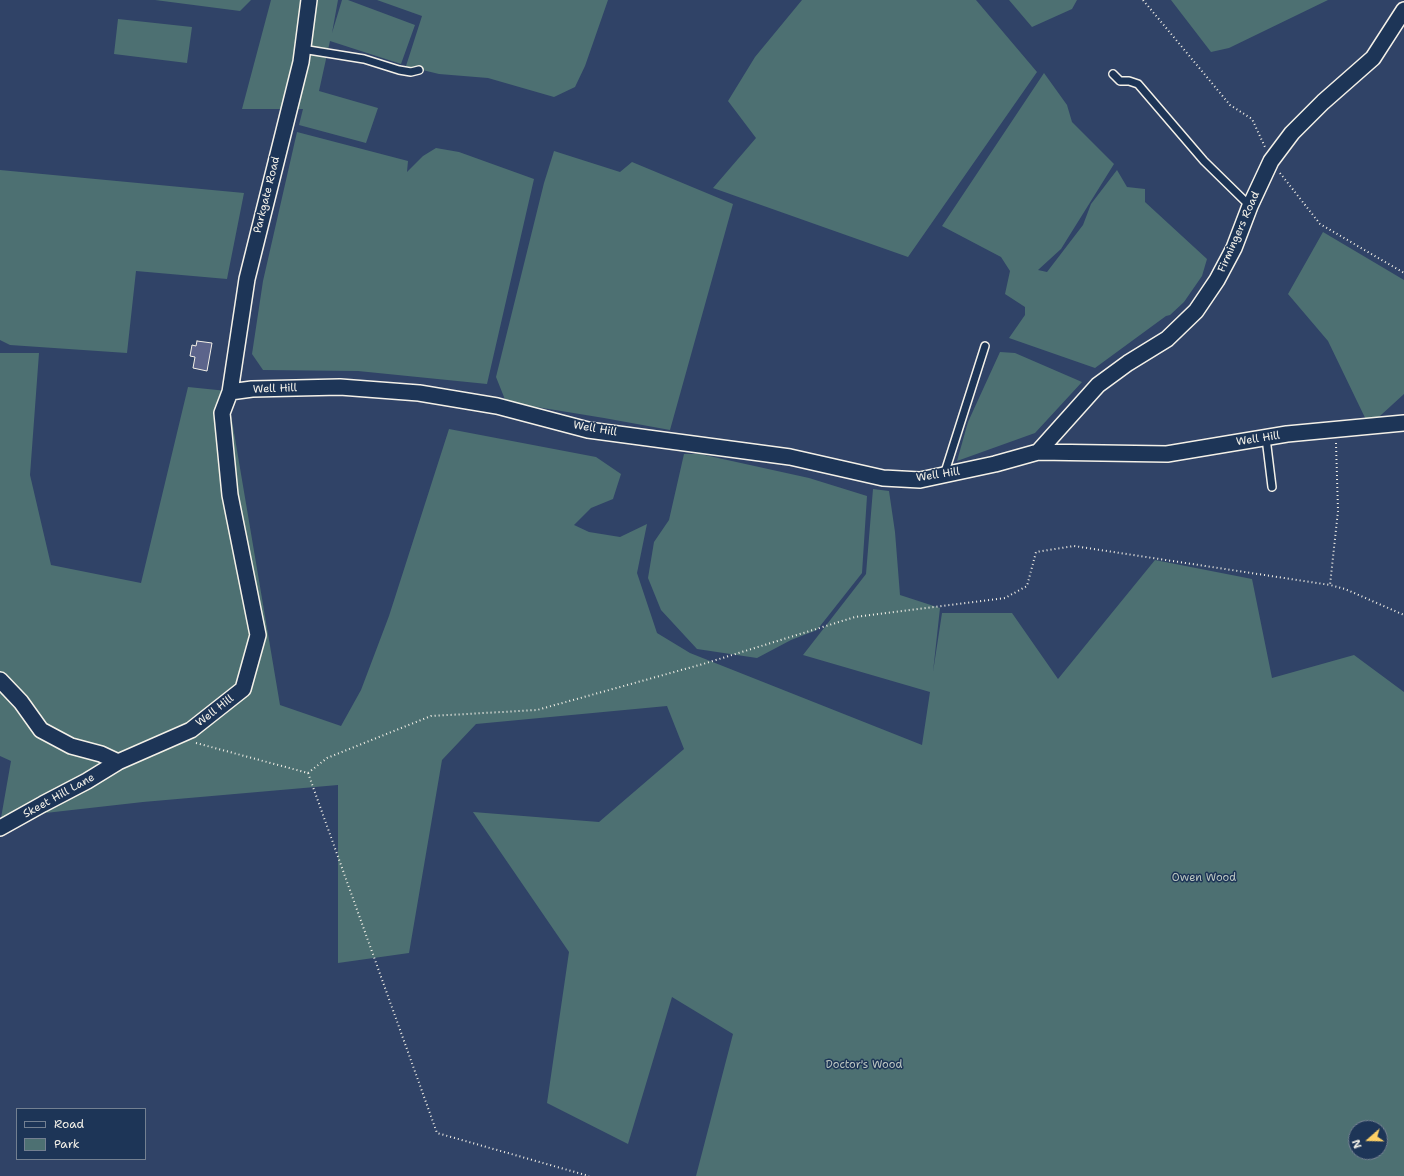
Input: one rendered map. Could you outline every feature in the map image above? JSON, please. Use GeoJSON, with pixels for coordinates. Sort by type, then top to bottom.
{"type":"FeatureCollection","features":[{"type":"Feature","properties":{"kind":"street","name":"Parkgate Road"},"geometry":{"type":"LineString","coordinates":[[230,392],[247,279],[301,62],[309,0]]}},
{"type":"Feature","properties":{"kind":"street","name":"Firmingers Road"},"geometry":{"type":"LineString","coordinates":[[1038,452],[1098,385],[1128,362],[1166,339],[1196,311],[1218,280],[1234,248],[1250,206],[1271,161],[1297,128],[1323,102],[1373,58],[1404,10]]}},
{"type":"Feature","properties":{"kind":"street","name":"Well Hill"},"geometry":{"type":"LineString","coordinates":[[118,762],[191,730],[243,689],[258,635],[230,496],[222,413],[230,392],[252,389],[340,387],[419,393],[497,406],[588,430],[790,458],[883,478],[920,480],[1038,452],[1167,454],[1266,438],[1404,423]]}},
{"type":"Feature","properties":{"kind":"street"},"geometry":{"type":"LineString","coordinates":[[0,680],[21,702],[41,730],[70,746],[101,754],[118,762]]}},
{"type":"Feature","properties":{"kind":"street","name":"Skeet Hill Lane"},"geometry":{"type":"LineString","coordinates":[[0,828],[43,804],[88,782],[118,762]]}},
{"type":"Feature","properties":{"kind":"lane"},"geometry":{"type":"LineString","coordinates":[[302,49],[364,59],[399,70],[411,72],[419,70]]}},
{"type":"Feature","properties":{"kind":"lane"},"geometry":{"type":"LineString","coordinates":[[1113,74],[1120,81],[1130,81],[1138,84],[1204,161],[1250,206]]}},
{"type":"Feature","properties":{"kind":"lane"},"geometry":{"type":"LineString","coordinates":[[944,475],[985,346]]}},
{"type":"Feature","properties":{"kind":"lane"},"geometry":{"type":"LineString","coordinates":[[1266,438],[1272,486]]}},
{"type":"Feature","properties":{"kind":"path"},"geometry":{"type":"LineString","coordinates":[[1143,0],[1230,105],[1252,119],[1271,161],[1320,224],[1404,273]]}},
{"type":"Feature","properties":{"kind":"path"},"geometry":{"type":"LineString","coordinates":[[1330,585],[1338,511],[1335,430]]}},
{"type":"Feature","properties":{"kind":"path"},"geometry":{"type":"LineString","coordinates":[[308,772],[327,758],[431,716],[537,710],[703,664],[855,617],[1005,598],[1027,586],[1036,552],[1074,546],[1330,585],[1345,589],[1404,615]]}},
{"type":"Feature","properties":{"kind":"path"},"geometry":{"type":"LineString","coordinates":[[196,743],[308,772]]}},
{"type":"Feature","properties":{"kind":"path"},"geometry":{"type":"LineString","coordinates":[[308,772],[437,1133],[589,1176]]}},
{"type":"Feature","properties":{"kind":"green space"},"geometry":{"type":"Polygon","coordinates":[[[155,0],[251,0],[240,11],[155,0]]]}},
{"type":"Feature","properties":{"kind":"green space"},"geometry":{"type":"Polygon","coordinates":[[[271,0],[338,0],[332,33],[342,0],[348,0],[415,25],[401,64],[330,41],[319,91],[378,108],[366,143],[299,125],[303,109],[242,109],[271,0]]]}},
{"type":"Feature","properties":{"kind":"green space"},"geometry":{"type":"Polygon","coordinates":[[[377,0],[608,0],[585,66],[575,87],[554,97],[488,78],[439,74],[406,66],[422,16],[377,0]]]}},
{"type":"Feature","properties":{"kind":"green space"},"geometry":{"type":"Polygon","coordinates":[[[802,0],[976,0],[1037,72],[908,257],[713,188],[756,138],[728,101],[755,57],[802,0]]]}},
{"type":"Feature","properties":{"kind":"green space"},"geometry":{"type":"Polygon","coordinates":[[[1009,0],[1077,0],[1072,9],[1032,27],[1009,0]]]}},
{"type":"Feature","properties":{"kind":"green space"},"geometry":{"type":"Polygon","coordinates":[[[1171,0],[1328,0],[1229,48],[1211,52],[1171,0]]]}},
{"type":"Feature","properties":{"kind":"green space"},"geometry":{"type":"Polygon","coordinates":[[[118,19],[192,27],[187,63],[114,54],[118,19]]]}},
{"type":"Feature","properties":{"kind":"green space"},"geometry":{"type":"Polygon","coordinates":[[[1044,73],[1067,105],[1072,122],[1114,164],[1061,249],[1038,270],[1047,272],[1083,225],[1091,204],[1117,170],[1127,187],[1145,189],[1145,202],[1207,259],[1202,276],[1184,302],[1170,315],[1166,316],[1095,368],[1009,338],[1025,315],[1025,307],[1005,294],[1010,271],[1001,257],[942,226],[1044,73]]]}},
{"type":"Feature","properties":{"kind":"green space"},"geometry":{"type":"Polygon","coordinates":[[[297,132],[408,161],[407,172],[423,156],[436,148],[459,152],[534,179],[487,384],[358,371],[263,370],[252,354],[263,281],[297,132]]]}},
{"type":"Feature","properties":{"kind":"green space"},"geometry":{"type":"Polygon","coordinates":[[[554,151],[620,172],[632,162],[733,204],[670,430],[506,402],[496,377],[544,183],[554,151]]]}},
{"type":"Feature","properties":{"kind":"green space"},"geometry":{"type":"Polygon","coordinates":[[[0,170],[244,193],[227,279],[136,271],[127,353],[10,345],[0,340],[0,170]]]}},
{"type":"Feature","properties":{"kind":"green space"},"geometry":{"type":"Polygon","coordinates":[[[1323,232],[1404,280],[1404,394],[1369,426],[1328,341],[1288,294],[1323,232]]]}},
{"type":"Feature","properties":{"kind":"green space"},"geometry":{"type":"Polygon","coordinates":[[[1000,352],[1015,353],[1082,382],[1035,433],[957,461],[968,422],[1000,352]]]}},
{"type":"Feature","properties":{"kind":"green space"},"geometry":{"type":"Polygon","coordinates":[[[0,353],[39,353],[30,475],[51,565],[141,583],[188,387],[227,391],[280,705],[341,726],[361,690],[389,616],[449,429],[596,457],[621,474],[613,499],[591,508],[574,525],[589,532],[620,537],[647,524],[637,573],[657,633],[690,653],[922,745],[930,692],[803,655],[866,574],[873,489],[889,491],[895,532],[900,595],[940,608],[933,672],[942,613],[1012,613],[1058,679],[1155,560],[1252,579],[1272,678],[1354,655],[1404,692],[1404,1176],[696,1176],[733,1034],[672,997],[628,1144],[547,1103],[569,952],[473,812],[599,822],[684,749],[667,706],[476,724],[442,760],[409,953],[338,963],[338,785],[143,802],[1,818],[11,761],[0,756],[0,353]]]}},
{"type":"Feature","properties":{"kind":"green space"},"geometry":{"type":"Polygon","coordinates":[[[684,454],[700,454],[809,478],[867,496],[862,573],[817,630],[791,640],[757,658],[697,649],[661,610],[648,578],[654,542],[669,520],[684,454]]]}},
{"type":"Feature","properties":{"kind":"building"},"geometry":{"type":"Polygon","coordinates":[[[197,341],[212,343],[207,371],[193,368],[195,357],[190,356],[192,345],[196,346],[197,341]]]}},
{"type":"Feature","properties":{"kind":"park label","name":"Owen Wood"},"geometry":{"type":"Point","coordinates":[1204,878]}},
{"type":"Feature","properties":{"kind":"park label","name":"Doctor's Wood"},"geometry":{"type":"Point","coordinates":[864,1065]}}]}
